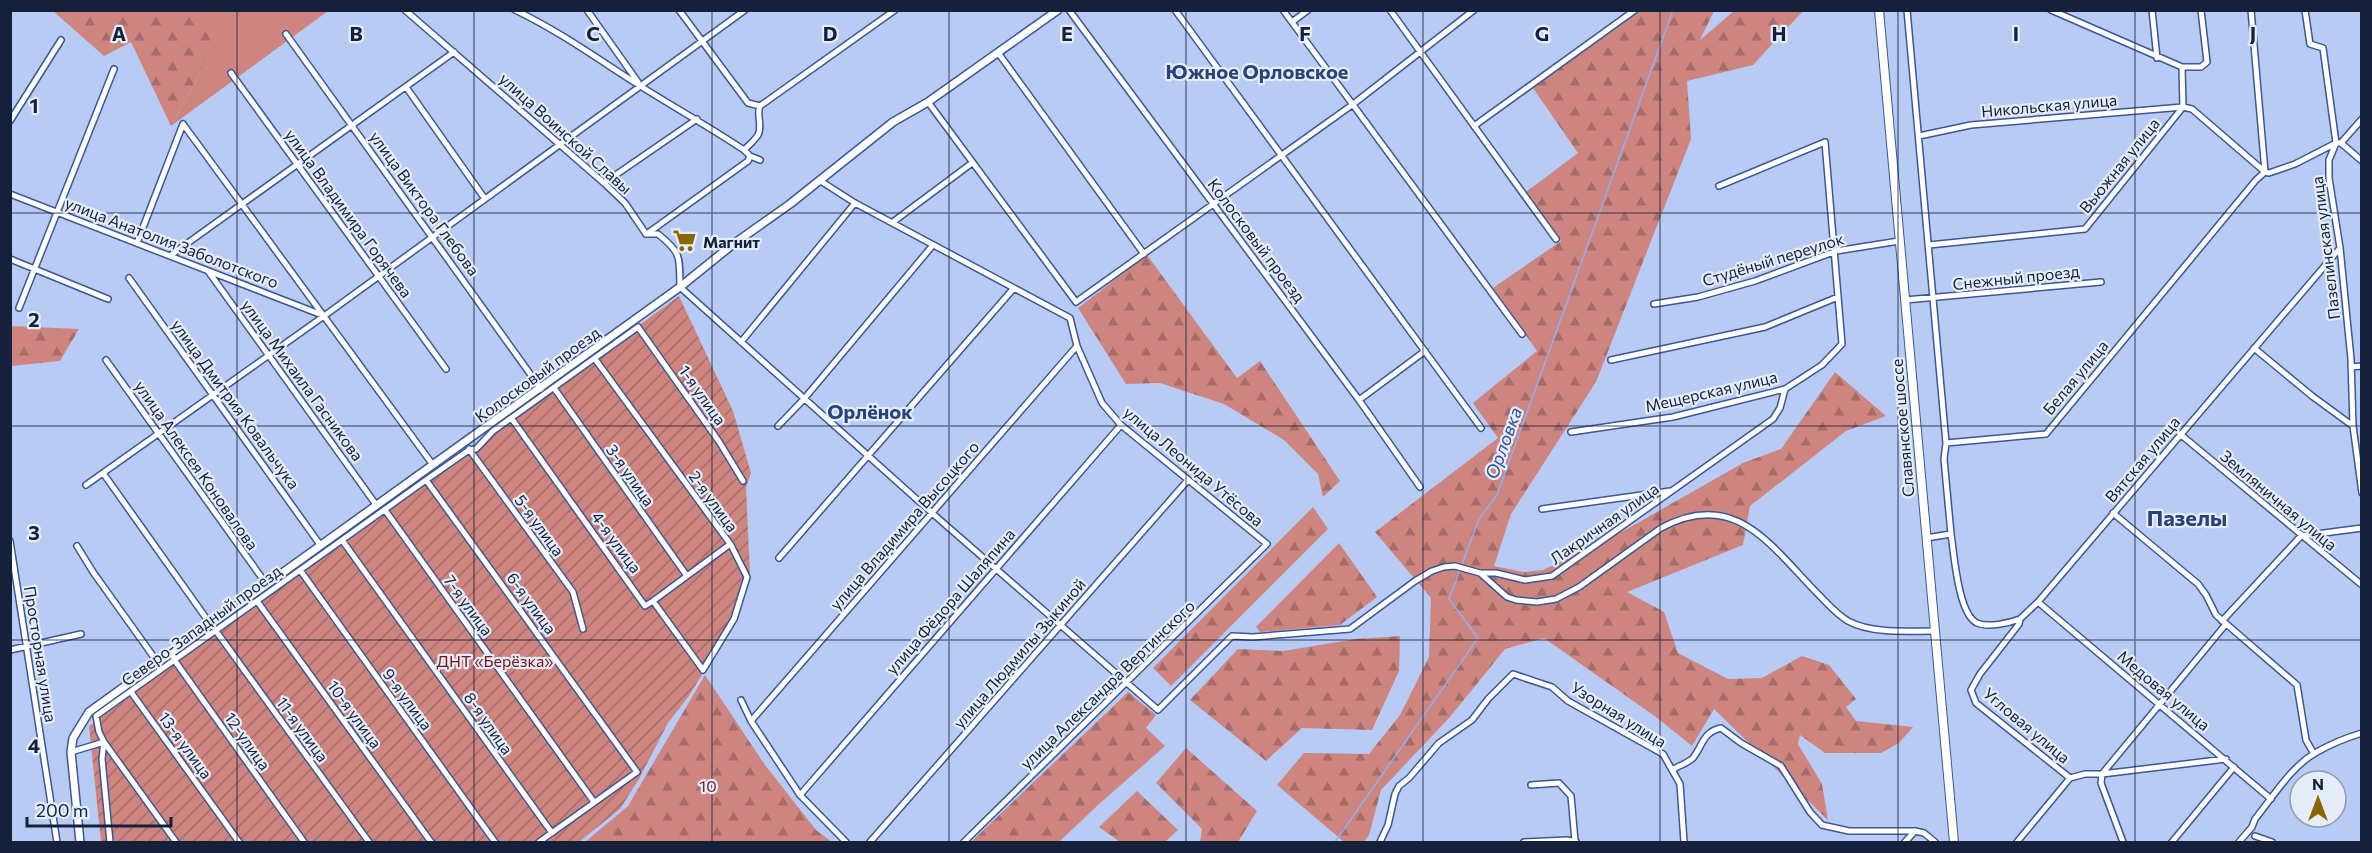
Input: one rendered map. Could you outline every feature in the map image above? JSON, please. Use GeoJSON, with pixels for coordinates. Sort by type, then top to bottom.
{"type":"FeatureCollection","features":[{"type":"Feature","properties":{"kind":"main road","name":"Славянское шоссе"},"geometry":{"type":"LineString","coordinates":[[1879,10],[1954,843]]}},
{"type":"Feature","properties":{"kind":"street","name":"улица Воинской Славы"},"geometry":{"type":"LineString","coordinates":[[405,10],[604,183],[625,203],[646,234]]}},
{"type":"Feature","properties":{"kind":"street"},"geometry":{"type":"LineString","coordinates":[[515,10],[538,21],[698,119],[750,156],[760,160]]}},
{"type":"Feature","properties":{"kind":"street"},"geometry":{"type":"LineString","coordinates":[[587,10],[641,86]]}},
{"type":"Feature","properties":{"kind":"street"},"geometry":{"type":"LineString","coordinates":[[679,10],[748,104],[760,105]]}},
{"type":"Feature","properties":{"kind":"street"},"geometry":{"type":"LineString","coordinates":[[86,485],[324,316],[745,10]]}},
{"type":"Feature","properties":{"kind":"street"},"geometry":{"type":"LineString","coordinates":[[744,150],[758,135],[760,129],[757,112],[760,105],[896,10]]}},
{"type":"Feature","properties":{"kind":"street","name":"Колосковый проезд"},"geometry":{"type":"LineString","coordinates":[[71,752],[74,738],[89,712],[158,663],[173,657],[267,585],[680,287],[893,122],[928,102],[999,54],[1058,10]]}},
{"type":"Feature","properties":{"kind":"street","name":"Колосковый проезд"},"geometry":{"type":"LineString","coordinates":[[1070,10],[1359,400],[1420,487]]}},
{"type":"Feature","properties":{"kind":"street"},"geometry":{"type":"LineString","coordinates":[[1175,10],[1481,428]]}},
{"type":"Feature","properties":{"kind":"street"},"geometry":{"type":"LineString","coordinates":[[1284,10],[1522,334]]}},
{"type":"Feature","properties":{"kind":"street"},"geometry":{"type":"LineString","coordinates":[[1292,22],[1308,10]]}},
{"type":"Feature","properties":{"kind":"street"},"geometry":{"type":"LineString","coordinates":[[1390,10],[1556,239]]}},
{"type":"Feature","properties":{"kind":"street"},"geometry":{"type":"LineString","coordinates":[[928,102],[1076,302],[1352,105],[1474,10]]}},
{"type":"Feature","properties":{"kind":"street"},"geometry":{"type":"LineString","coordinates":[[1474,126],[1635,10]]}},
{"type":"Feature","properties":{"kind":"street"},"geometry":{"type":"LineString","coordinates":[[1907,10],[1946,442],[1944,459],[1951,534],[1959,586],[1972,620],[1984,625],[2020,619]]}},
{"type":"Feature","properties":{"kind":"street"},"geometry":{"type":"LineString","coordinates":[[2051,10],[2182,67],[2201,67],[2207,62],[2201,10]]}},
{"type":"Feature","properties":{"kind":"street"},"geometry":{"type":"LineString","coordinates":[[2152,10],[2157,58]]}},
{"type":"Feature","properties":{"kind":"street"},"geometry":{"type":"LineString","coordinates":[[2251,10],[2265,172]]}},
{"type":"Feature","properties":{"kind":"street","name":"Пазелинская улица"},"geometry":{"type":"LineString","coordinates":[[2305,10],[2310,44],[2323,48],[2338,143],[2329,160],[2329,178],[2340,248],[2361,493]]}},
{"type":"Feature","properties":{"kind":"street","name":"улица Виктора Глебова"},"geometry":{"type":"LineString","coordinates":[[286,34],[542,388]]}},
{"type":"Feature","properties":{"kind":"street"},"geometry":{"type":"LineString","coordinates":[[10,121],[61,40]]}},
{"type":"Feature","properties":{"kind":"street"},"geometry":{"type":"LineString","coordinates":[[171,255],[454,52]]}},
{"type":"Feature","properties":{"kind":"street"},"geometry":{"type":"LineString","coordinates":[[999,54],[1144,254]]}},
{"type":"Feature","properties":{"kind":"street"},"geometry":{"type":"LineString","coordinates":[[2182,67],[2184,103],[2182,107],[2192,109],[2265,172]]}},
{"type":"Feature","properties":{"kind":"street"},"geometry":{"type":"LineString","coordinates":[[19,309],[114,69]]}},
{"type":"Feature","properties":{"kind":"street","name":"улица Владимира Горячева"},"geometry":{"type":"LineString","coordinates":[[231,73],[446,369]]}},
{"type":"Feature","properties":{"kind":"street"},"geometry":{"type":"LineString","coordinates":[[406,87],[484,199]]}},
{"type":"Feature","properties":{"kind":"street","name":"Никольская улица"},"geometry":{"type":"LineString","coordinates":[[1919,136],[1971,125],[2182,107]]}},
{"type":"Feature","properties":{"kind":"street","name":"Вьюжная улица"},"geometry":{"type":"LineString","coordinates":[[1929,245],[2085,230],[2182,107]]}},
{"type":"Feature","properties":{"kind":"street"},"geometry":{"type":"LineString","coordinates":[[604,183],[698,119]]}},
{"type":"Feature","properties":{"kind":"street"},"geometry":{"type":"LineString","coordinates":[[2265,172],[2295,164],[2338,143],[2361,119]]}},
{"type":"Feature","properties":{"kind":"street","name":"улица Анатолия Заболотского"},"geometry":{"type":"LineString","coordinates":[[137,243],[183,124],[433,465]]}},
{"type":"Feature","properties":{"kind":"street"},"geometry":{"type":"LineString","coordinates":[[1611,360],[1765,327],[1838,297],[1825,142],[1719,186]]}},
{"type":"Feature","properties":{"kind":"street"},"geometry":{"type":"LineString","coordinates":[[2338,143],[2361,161]]}},
{"type":"Feature","properties":{"kind":"street"},"geometry":{"type":"LineString","coordinates":[[646,234],[748,161],[750,156]]}},
{"type":"Feature","properties":{"kind":"street"},"geometry":{"type":"LineString","coordinates":[[892,222],[972,163]]}},
{"type":"Feature","properties":{"kind":"street","name":"Белая улица"},"geometry":{"type":"LineString","coordinates":[[1946,442],[2046,434],[2265,172]]}},
{"type":"Feature","properties":{"kind":"street","name":"улица Леонида Утёсова"},"geometry":{"type":"LineString","coordinates":[[819,180],[855,203],[1070,318],[1077,346],[1102,403],[1120,425],[1267,544]]}},
{"type":"Feature","properties":{"kind":"street","name":"улица Анатолия Заболотского"},"geometry":{"type":"LineString","coordinates":[[10,194],[324,316]]}},
{"type":"Feature","properties":{"kind":"street"},"geometry":{"type":"LineString","coordinates":[[741,342],[855,203]]}},
{"type":"Feature","properties":{"kind":"street"},"geometry":{"type":"LineString","coordinates":[[646,234],[658,234],[676,250],[680,261],[680,287],[932,513],[1129,683]]}},
{"type":"Feature","properties":{"kind":"street","name":"Студёный переулок"},"geometry":{"type":"LineString","coordinates":[[1654,304],[1698,297],[1755,281],[1834,252],[1899,241]]}},
{"type":"Feature","properties":{"kind":"street"},"geometry":{"type":"LineString","coordinates":[[778,426],[804,399],[933,245]]}},
{"type":"Feature","properties":{"kind":"street","name":"Вятская улица"},"geometry":{"type":"LineString","coordinates":[[1971,690],[1980,674],[2019,624],[2020,619],[2038,602],[2340,248]]}},
{"type":"Feature","properties":{"kind":"street"},"geometry":{"type":"LineString","coordinates":[[10,259],[108,299]]}},
{"type":"Feature","properties":{"kind":"street","name":"улица Михаила Гасникова"},"geometry":{"type":"LineString","coordinates":[[207,269],[377,506]]}},
{"type":"Feature","properties":{"kind":"street","name":"улица Дмитрия Ковальчука"},"geometry":{"type":"LineString","coordinates":[[129,278],[321,546]]}},
{"type":"Feature","properties":{"kind":"street","name":"Снежный проезд"},"geometry":{"type":"LineString","coordinates":[[1905,300],[2101,282]]}},
{"type":"Feature","properties":{"kind":"street"},"geometry":{"type":"LineString","coordinates":[[779,558],[1014,288]]}},
{"type":"Feature","properties":{"kind":"street","name":"Мещерская улица"},"geometry":{"type":"LineString","coordinates":[[1572,432],[1672,417],[1785,388],[1822,365],[1842,344],[1838,297]]}},
{"type":"Feature","properties":{"kind":"street","name":"Северо-Западный проезд"},"geometry":{"type":"LineString","coordinates":[[213,628],[257,601],[469,450],[476,449],[493,431],[638,327]]}},
{"type":"Feature","properties":{"kind":"street","name":"1-я улица"},"geometry":{"type":"LineString","coordinates":[[638,327],[720,443],[742,481]]}},
{"type":"Feature","properties":{"kind":"street","name":"улица Владимира Высоцкого"},"geometry":{"type":"LineString","coordinates":[[751,721],[1077,346]]}},
{"type":"Feature","properties":{"kind":"street"},"geometry":{"type":"LineString","coordinates":[[2254,348],[2312,396],[2354,426]]}},
{"type":"Feature","properties":{"kind":"street"},"geometry":{"type":"LineString","coordinates":[[1359,400],[1425,351]]}},
{"type":"Feature","properties":{"kind":"street","name":"2-я улица"},"geometry":{"type":"LineString","coordinates":[[595,359],[729,544],[747,577],[734,619],[703,670]]}},
{"type":"Feature","properties":{"kind":"street","name":"улица Алексея Коновалова"},"geometry":{"type":"LineString","coordinates":[[106,360],[267,585]]}},
{"type":"Feature","properties":{"kind":"street"},"geometry":{"type":"LineString","coordinates":[[2351,367],[2361,366]]}},
{"type":"Feature","properties":{"kind":"street","name":"3-я улица"},"geometry":{"type":"LineString","coordinates":[[554,388],[687,576]]}},
{"type":"Feature","properties":{"kind":"street","name":"Лакричная улица"},"geometry":{"type":"LineString","coordinates":[[1129,683],[1158,710],[1232,636],[1253,638],[1350,629],[1432,571],[1455,566],[1480,573],[1496,573],[1525,580],[1552,576],[1773,419],[1780,408],[1785,388]]}},
{"type":"Feature","properties":{"kind":"street","name":"4-я улица"},"geometry":{"type":"LineString","coordinates":[[512,419],[645,606],[653,601],[703,670]]}},
{"type":"Feature","properties":{"kind":"street","name":"улица Фёдора Шаляпина"},"geometry":{"type":"LineString","coordinates":[[800,795],[1120,425]]}},
{"type":"Feature","properties":{"kind":"street","name":"Земляничная улица"},"geometry":{"type":"LineString","coordinates":[[2180,434],[2361,585]]}},
{"type":"Feature","properties":{"kind":"street","name":"5-я улица"},"geometry":{"type":"LineString","coordinates":[[465,442],[573,592],[583,629]]}},
{"type":"Feature","properties":{"kind":"street","name":"11-я улица"},"geometry":{"type":"LineString","coordinates":[[103,472],[369,843]]}},
{"type":"Feature","properties":{"kind":"street","name":"6-я улица"},"geometry":{"type":"LineString","coordinates":[[426,480],[637,772],[594,802]]}},
{"type":"Feature","properties":{"kind":"street","name":"улица Людмилы Зыкиной"},"geometry":{"type":"LineString","coordinates":[[870,843],[1188,480]]}},
{"type":"Feature","properties":{"kind":"street","name":"Лакричная улица"},"geometry":{"type":"LineString","coordinates":[[1542,509],[1672,491]]}},
{"type":"Feature","properties":{"kind":"street","name":"7-я улица"},"geometry":{"type":"LineString","coordinates":[[385,510],[594,802]]}},
{"type":"Feature","properties":{"kind":"street"},"geometry":{"type":"LineString","coordinates":[[2113,513],[2198,584],[2209,599],[2216,615],[2297,685],[2306,740],[2314,754]]}},
{"type":"Feature","properties":{"kind":"street"},"geometry":{"type":"LineString","coordinates":[[1480,573],[1507,597],[1537,602],[1556,599],[1579,587],[1661,528],[1685,517],[1713,514],[1741,522],[1756,532],[1848,621],[1882,630],[1934,631]]}},
{"type":"Feature","properties":{"kind":"street"},"geometry":{"type":"LineString","coordinates":[[2123,843],[2101,783],[2102,774],[2224,622],[2301,537],[2361,528]]}},
{"type":"Feature","properties":{"kind":"street"},"geometry":{"type":"LineString","coordinates":[[1926,538],[1951,534]]}},
{"type":"Feature","properties":{"kind":"street","name":"8-я улица"},"geometry":{"type":"LineString","coordinates":[[342,540],[552,833]]}},
{"type":"Feature","properties":{"kind":"street","name":"Просторная улица"},"geometry":{"type":"LineString","coordinates":[[10,541],[57,843]]}},
{"type":"Feature","properties":{"kind":"street"},"geometry":{"type":"LineString","coordinates":[[653,601],[729,544]]}},
{"type":"Feature","properties":{"kind":"street","name":"улица Александра Вертинского"},"geometry":{"type":"LineString","coordinates":[[964,843],[1129,683],[1267,544]]}},
{"type":"Feature","properties":{"kind":"street"},"geometry":{"type":"LineString","coordinates":[[77,546],[158,663]]}},
{"type":"Feature","properties":{"kind":"street","name":"9-я улица"},"geometry":{"type":"LineString","coordinates":[[300,570],[495,843]]}},
{"type":"Feature","properties":{"kind":"street","name":"10-я улица"},"geometry":{"type":"LineString","coordinates":[[257,601],[431,843]]}},
{"type":"Feature","properties":{"kind":"street","name":"Медовая улица"},"geometry":{"type":"LineString","coordinates":[[2038,602],[2271,799]]}},
{"type":"Feature","properties":{"kind":"street"},"geometry":{"type":"LineString","coordinates":[[10,650],[81,634]]}},
{"type":"Feature","properties":{"kind":"street","name":"Северо-Западный проезд"},"geometry":{"type":"LineString","coordinates":[[111,841],[102,759],[104,742],[99,732],[96,716],[131,692],[173,657]]}},
{"type":"Feature","properties":{"kind":"street","name":"12-улица"},"geometry":{"type":"LineString","coordinates":[[173,657],[304,843]]}},
{"type":"Feature","properties":{"kind":"street","name":"Узорная улица"},"geometry":{"type":"LineString","coordinates":[[1380,843],[1388,825],[1399,786],[1409,778],[1439,743],[1472,720],[1488,699],[1513,674],[1552,687],[1568,700],[1663,754],[1672,770],[1692,759],[1705,735],[1721,728],[1741,743],[1781,766],[1810,812],[1822,825],[1849,831],[1915,831]]}},
{"type":"Feature","properties":{"kind":"street","name":"Угловая улица"},"geometry":{"type":"LineString","coordinates":[[1971,690],[1976,703],[2070,778]]}},
{"type":"Feature","properties":{"kind":"street","name":"13-я улица"},"geometry":{"type":"LineString","coordinates":[[131,692],[239,843]]}},
{"type":"Feature","properties":{"kind":"street"},"geometry":{"type":"LineString","coordinates":[[741,700],[751,721],[800,795],[846,843]]}},
{"type":"Feature","properties":{"kind":"street"},"geometry":{"type":"LineString","coordinates":[[2239,843],[2252,828],[2255,819],[2298,767],[2314,754],[2361,733]]}},
{"type":"Feature","properties":{"kind":"street"},"geometry":{"type":"LineString","coordinates":[[80,843],[71,752],[104,742],[176,843]]}},
{"type":"Feature","properties":{"kind":"street"},"geometry":{"type":"LineString","coordinates":[[2018,843],[2070,778],[2085,774],[2226,759]]}},
{"type":"Feature","properties":{"kind":"street"},"geometry":{"type":"LineString","coordinates":[[2172,843],[2234,767]]}},
{"type":"Feature","properties":{"kind":"street"},"geometry":{"type":"LineString","coordinates":[[1672,770],[1680,784],[1684,843]]}},
{"type":"Feature","properties":{"kind":"street"},"geometry":{"type":"LineString","coordinates":[[1524,843],[1576,842],[1571,796],[1559,783],[1531,784]]}},
{"type":"Feature","properties":{"kind":"street"},"geometry":{"type":"LineString","coordinates":[[539,843],[594,802]]}},
{"type":"Feature","properties":{"kind":"street"},"geometry":{"type":"LineString","coordinates":[[2252,828],[2254,839],[2272,843]]}},
{"type":"Feature","properties":{"kind":"street"},"geometry":{"type":"LineString","coordinates":[[1905,843],[1915,831],[1924,833],[1935,843]]}},
{"type":"Feature","properties":{"kind":"green space"},"geometry":{"type":"Polygon","coordinates":[[[53,11],[209,11],[210,54],[171,126],[131,42],[104,56],[53,11]]]}},
{"type":"Feature","properties":{"kind":"green space"},"geometry":{"type":"Polygon","coordinates":[[[164,11],[328,11],[171,126],[210,54],[164,11]]]}},
{"type":"Feature","properties":{"kind":"green space"},"geometry":{"type":"Polygon","coordinates":[[[1639,11],[1714,11],[1700,40],[1734,11],[1803,11],[1753,65],[1687,81],[1691,139],[1596,382],[1511,514],[1494,566],[1523,572],[1543,570],[1627,529],[1743,463],[1781,449],[1835,372],[1886,416],[1846,431],[1750,506],[1743,545],[1627,592],[1664,612],[1678,653],[1728,679],[1762,678],[1802,656],[1829,665],[1856,699],[1846,707],[1856,721],[1913,727],[1899,743],[1881,753],[1825,753],[1800,735],[1798,744],[1822,784],[1828,820],[1714,709],[1692,746],[1656,717],[1544,638],[1505,649],[1450,717],[1381,790],[1369,835],[1364,842],[1344,842],[1277,785],[1304,753],[1369,754],[1400,715],[1429,657],[1431,598],[1375,532],[1498,438],[1473,403],[1537,351],[1493,288],[1561,241],[1526,192],[1578,153],[1533,88],[1639,11]]]}},
{"type":"Feature","properties":{"kind":"green space"},"geometry":{"type":"Polygon","coordinates":[[[1147,255],[1237,378],[1260,361],[1340,481],[1323,497],[1318,474],[1284,440],[1224,404],[1160,383],[1126,384],[1078,308],[1147,255]]]}},
{"type":"Feature","properties":{"kind":"green space","name":"ДНТ «Берёзка»"},"geometry":{"type":"Polygon","coordinates":[[[679,296],[733,411],[751,473],[746,487],[750,574],[736,620],[688,697],[668,723],[639,779],[620,809],[579,842],[101,842],[89,726],[679,296]]]}},
{"type":"Feature","properties":{"kind":"green space"},"geometry":{"type":"Polygon","coordinates":[[[10,326],[79,329],[60,361],[11,366],[10,326]]]}},
{"type":"Feature","properties":{"kind":"green space"},"geometry":{"type":"Polygon","coordinates":[[[1313,507],[1328,529],[1171,686],[1153,668],[1313,507]]]}},
{"type":"Feature","properties":{"kind":"green space"},"geometry":{"type":"Polygon","coordinates":[[[1339,543],[1377,597],[1340,625],[1260,632],[1256,627],[1339,543]]]}},
{"type":"Feature","properties":{"kind":"green space"},"geometry":{"type":"Polygon","coordinates":[[[1400,636],[1399,671],[1372,730],[1302,728],[1266,761],[1190,700],[1238,649],[1283,651],[1356,639],[1400,636]]]}},
{"type":"Feature","properties":{"kind":"green space","name":"10"},"geometry":{"type":"Polygon","coordinates":[[[705,675],[765,765],[816,830],[832,842],[585,842],[628,806],[705,675]]]}},
{"type":"Feature","properties":{"kind":"green space"},"geometry":{"type":"Polygon","coordinates":[[[1128,692],[1156,715],[1146,728],[1165,746],[1059,842],[971,842],[1128,692]]]}},
{"type":"Feature","properties":{"kind":"green space"},"geometry":{"type":"Polygon","coordinates":[[[1186,748],[1257,811],[1238,842],[1200,842],[1202,829],[1156,783],[1186,748]]]}},
{"type":"Feature","properties":{"kind":"green space"},"geometry":{"type":"Polygon","coordinates":[[[1137,791],[1178,830],[1165,842],[1120,842],[1099,827],[1137,791]]]}},
{"type":"Feature","properties":{"kind":"waterway","name":"Орловка"},"geometry":{"type":"LineString","coordinates":[[1335,842],[1478,638],[1449,599],[1479,519],[1497,495],[1673,10]]}},
{"type":"Feature","properties":{"kind":"place","name":"Магнит"},"geometry":{"type":"Point","coordinates":[685,241]}},
{"type":"Feature","properties":{"kind":"district","name":"Южное Орловское"},"geometry":{"type":"Point","coordinates":[1257,71]}},
{"type":"Feature","properties":{"kind":"district","name":"Орлёнок"},"geometry":{"type":"Point","coordinates":[870,411]}},
{"type":"Feature","properties":{"kind":"district","name":"Пазелы"},"geometry":{"type":"Point","coordinates":[2187,517]}}]}
